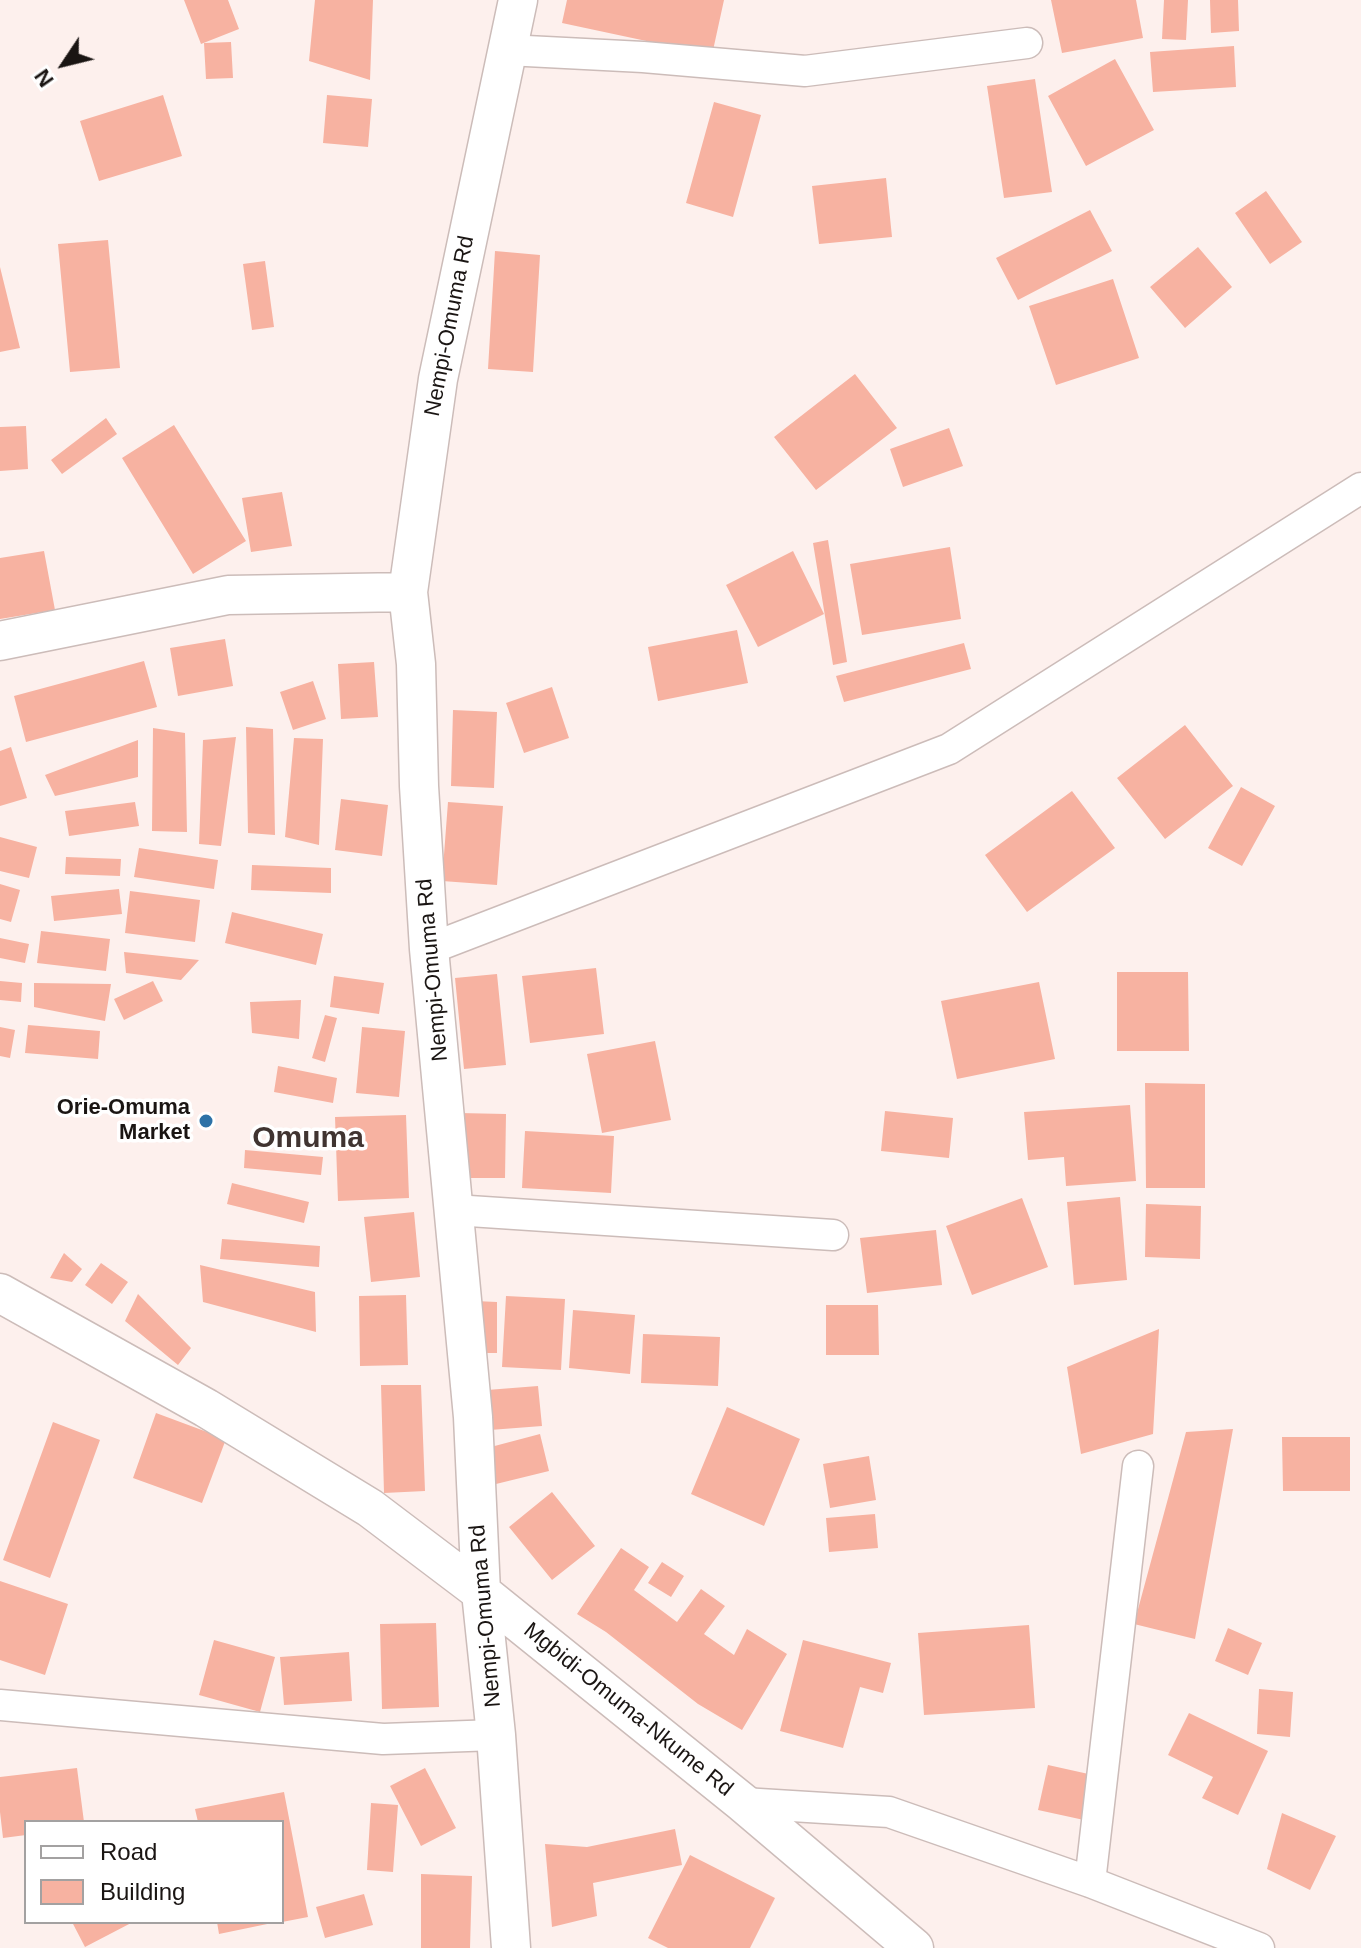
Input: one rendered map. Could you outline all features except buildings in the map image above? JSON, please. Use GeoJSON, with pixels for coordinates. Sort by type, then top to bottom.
{"type":"FeatureCollection","features":[{"type":"Feature","properties":{"kind":"street","name":"Nempi-Omuma Rd"},"geometry":{"type":"LineString","coordinates":[[511,1948],[496,1735],[481,1592],[473,1417],[429,949],[419,786],[416,664],[408,592],[438,379],[518,0]]}},
{"type":"Feature","properties":{"kind":"street"},"geometry":{"type":"LineString","coordinates":[[507,50],[643,57],[805,71],[1027,43]]}},
{"type":"Feature","properties":{"kind":"street"},"geometry":{"type":"LineString","coordinates":[[429,949],[949,749],[1361,488]]}},
{"type":"Feature","properties":{"kind":"street"},"geometry":{"type":"LineString","coordinates":[[0,641],[228,595],[408,592]]}},
{"type":"Feature","properties":{"kind":"street"},"geometry":{"type":"LineString","coordinates":[[454,1210],[833,1235]]}},
{"type":"Feature","properties":{"kind":"street","name":"Mgbidi-Omuma-Nkume Rd"},"geometry":{"type":"LineString","coordinates":[[0,1293],[206,1408],[370,1508],[481,1592],[743,1803],[914,1948]]}},
{"type":"Feature","properties":{"kind":"street"},"geometry":{"type":"LineString","coordinates":[[1090,1882],[1138,1466]]}},
{"type":"Feature","properties":{"kind":"street"},"geometry":{"type":"LineString","coordinates":[[0,1705],[383,1739],[496,1735]]}},
{"type":"Feature","properties":{"kind":"street"},"geometry":{"type":"LineString","coordinates":[[743,1803],[889,1812],[1090,1882],[1259,1948]]}},
{"type":"Feature","properties":{"kind":"place","name":"Orie-Omuma Market"},"geometry":{"type":"Point","coordinates":[206,1121]}},
{"type":"Feature","properties":{"kind":"district","name":"Omuma"},"geometry":{"type":"Point","coordinates":[308,1139]}}]}
